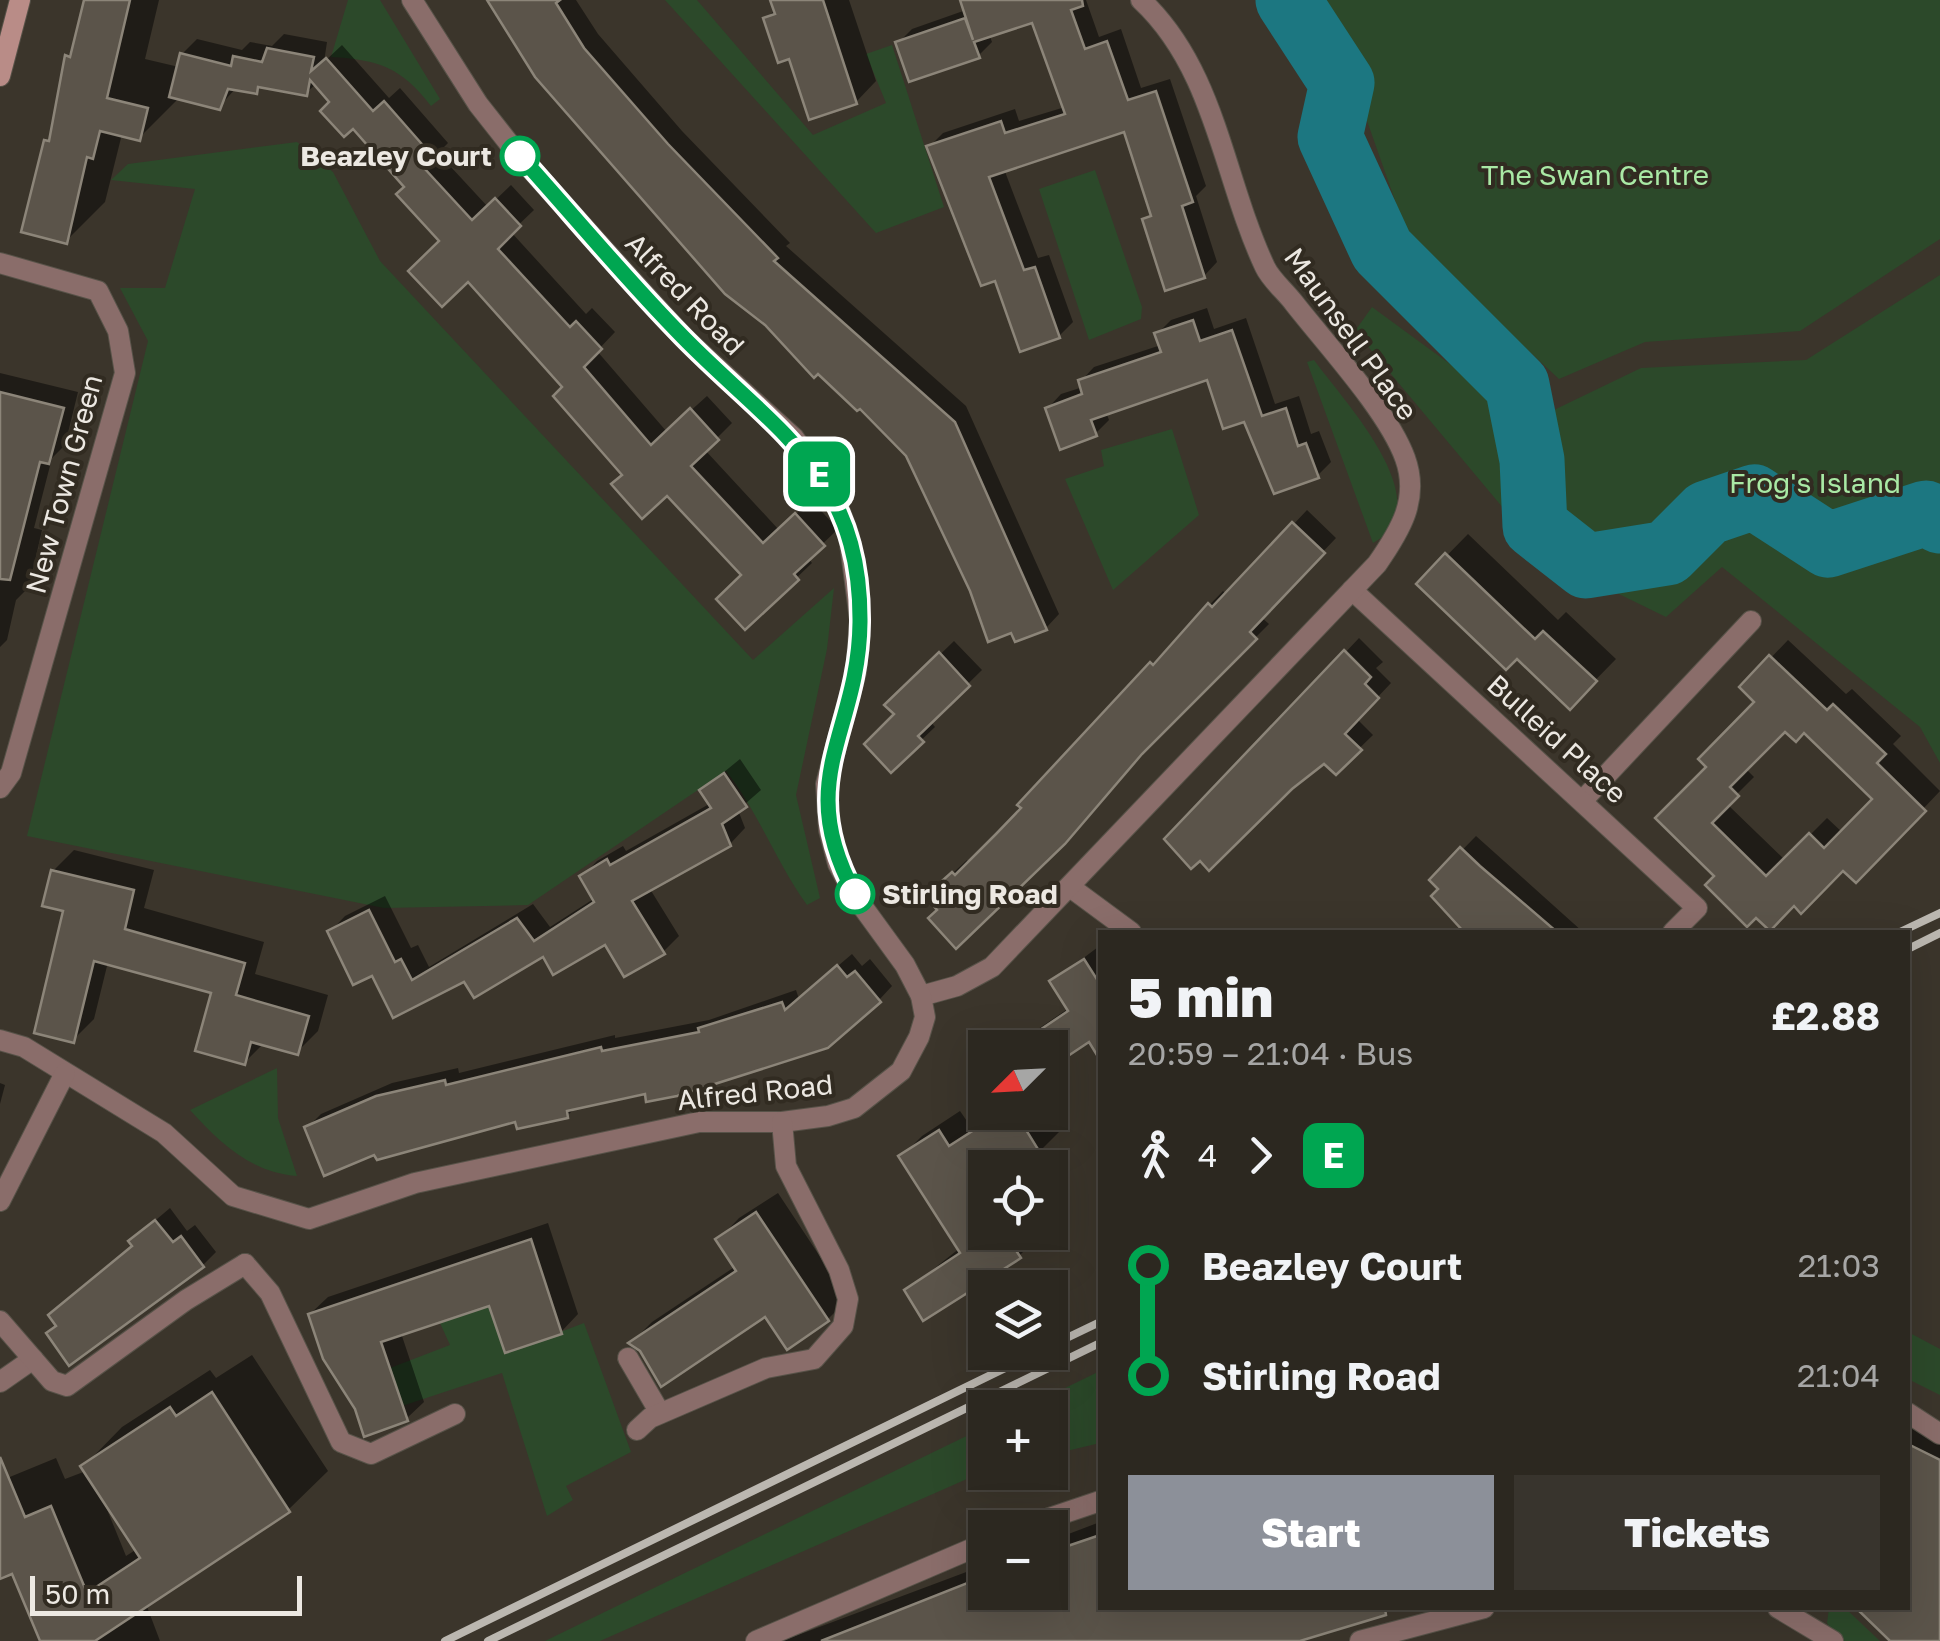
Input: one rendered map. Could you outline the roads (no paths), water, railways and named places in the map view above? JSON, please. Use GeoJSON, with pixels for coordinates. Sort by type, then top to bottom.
{"type":"FeatureCollection","features":[{"type":"Feature","properties":{"kind":"street"},"geometry":{"type":"LineString","coordinates":[[0,76],[20,0]]}},
{"type":"Feature","properties":{"kind":"street","name":"Alfred Road"},"geometry":{"type":"LineString","coordinates":[[0,1040],[24,1048],[164,1134],[233,1196],[309,1219],[415,1183],[699,1122],[782,1122],[854,1108],[901,1071],[925,1017],[921,996],[905,965],[838,864],[829,830],[826,784],[856,672],[860,620],[849,536],[833,493],[794,438],[684,338],[520,156],[478,104],[412,0]]}},
{"type":"Feature","properties":{"kind":"street","name":"Maunsell Place"},"geometry":{"type":"LineString","coordinates":[[1140,0],[1168,26],[1192,67],[1266,270],[1360,390],[1404,457],[1411,485],[1408,512],[1378,564],[1352,590]]}},
{"type":"Feature","properties":{"kind":"street","name":"New Town Green"},"geometry":{"type":"LineString","coordinates":[[0,263],[98,291],[118,331],[125,373],[11,774],[0,788]]}},
{"type":"Feature","properties":{"kind":"street"},"geometry":{"type":"LineString","coordinates":[[921,996],[958,986],[992,967],[1352,590]]}},
{"type":"Feature","properties":{"kind":"street","name":"Bulleid Place"},"geometry":{"type":"LineString","coordinates":[[1352,590],[1584,799],[1697,908],[1675,930]]}},
{"type":"Feature","properties":{"kind":"street"},"geometry":{"type":"LineString","coordinates":[[1584,799],[1751,622]]}},
{"type":"Feature","properties":{"kind":"street"},"geometry":{"type":"LineString","coordinates":[[1070,886],[1128,930]]}},
{"type":"Feature","properties":{"kind":"street"},"geometry":{"type":"LineString","coordinates":[[0,1201],[65,1073]]}},
{"type":"Feature","properties":{"kind":"street"},"geometry":{"type":"LineString","coordinates":[[636,1430],[660,1413],[766,1368],[814,1359],[843,1326],[848,1299],[786,1166],[782,1122]]}},
{"type":"Feature","properties":{"kind":"street"},"geometry":{"type":"LineString","coordinates":[[0,1321],[52,1381],[66,1386],[186,1300],[245,1264],[270,1293],[341,1442],[372,1454],[455,1414]]}},
{"type":"Feature","properties":{"kind":"street"},"geometry":{"type":"LineString","coordinates":[[628,1358],[660,1413]]}},
{"type":"Feature","properties":{"kind":"street"},"geometry":{"type":"LineString","coordinates":[[0,1382],[33,1359]]}},
{"type":"Feature","properties":{"kind":"street"},"geometry":{"type":"LineString","coordinates":[[1910,1414],[1940,1434]]}},
{"type":"Feature","properties":{"kind":"street"},"geometry":{"type":"LineString","coordinates":[[1068,1512],[1098,1502]]}},
{"type":"Feature","properties":{"kind":"street"},"geometry":{"type":"LineString","coordinates":[[756,1641],[968,1550]]}},
{"type":"Feature","properties":{"kind":"street"},"geometry":{"type":"LineString","coordinates":[[1360,1641],[1476,1610]]}},
{"type":"Feature","properties":{"kind":"street"},"geometry":{"type":"LineString","coordinates":[[1781,1610],[1833,1641]]}},
{"type":"Feature","properties":{"kind":"waterway"},"geometry":{"type":"LineString","coordinates":[[1288,0],[1342,83],[1330,137],[1382,250],[1517,385],[1532,460],[1535,526],[1586,566],[1667,553],[1707,513],[1754,497],[1828,545],[1926,513],[1940,521]]}},
{"type":"Feature","properties":{"kind":"railway"},"geometry":{"type":"LineString","coordinates":[[1904,930],[1940,913]]}},
{"type":"Feature","properties":{"kind":"railway"},"geometry":{"type":"LineString","coordinates":[[1910,948],[1940,933]]}},
{"type":"Feature","properties":{"kind":"railway"},"geometry":{"type":"LineString","coordinates":[[1068,1337],[1098,1323]]}},
{"type":"Feature","properties":{"kind":"railway"},"geometry":{"type":"LineString","coordinates":[[488,1641],[1098,1344]]}},
{"type":"Feature","properties":{"kind":"railway"},"geometry":{"type":"LineString","coordinates":[[445,1641],[1001,1370]]}},
{"type":"Feature","properties":{"kind":"place","name":"Beazley Court"},"geometry":{"type":"Point","coordinates":[520,156]}},
{"type":"Feature","properties":{"kind":"place","name":"Stirling Road"},"geometry":{"type":"Point","coordinates":[855,894]}},
{"type":"Feature","properties":{"kind":"park label","name":"The Swan Centre"},"geometry":{"type":"Point","coordinates":[1595,175]}},
{"type":"Feature","properties":{"kind":"park label","name":"Frog's Island"},"geometry":{"type":"Point","coordinates":[1815,483]}}]}
